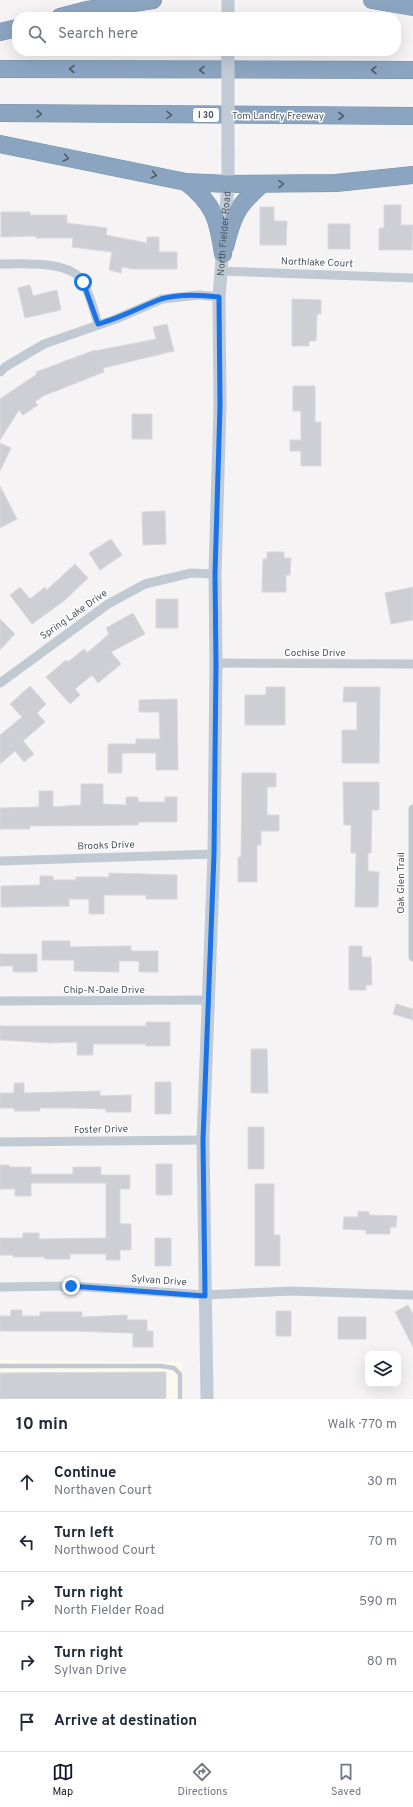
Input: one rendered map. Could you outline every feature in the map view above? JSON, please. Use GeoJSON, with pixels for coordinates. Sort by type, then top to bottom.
{"type":"FeatureCollection","features":[{"type":"Feature","properties":{"kind":"highway"},"geometry":{"type":"LineString","coordinates":[[79,12],[153,0]]}},
{"type":"Feature","properties":{"kind":"highway"},"geometry":{"type":"LineString","coordinates":[[372,0],[413,7]]}},
{"type":"Feature","properties":{"kind":"highway"},"geometry":{"type":"LineString","coordinates":[[0,32],[12,29]]}},
{"type":"Feature","properties":{"kind":"highway"},"geometry":{"type":"LineString","coordinates":[[0,69],[413,70]]}},
{"type":"Feature","properties":{"kind":"highway","name":"Tom Landry Freeway"},"geometry":{"type":"LineString","coordinates":[[0,113],[413,116]]}},
{"type":"Feature","properties":{"kind":"highway"},"geometry":{"type":"LineString","coordinates":[[0,144],[186,182],[228,184],[336,183],[413,175]]}},
{"type":"Feature","properties":{"kind":"highway"},"geometry":{"type":"LineString","coordinates":[[186,182],[201,194],[211,207],[219,227],[223,254]]}},
{"type":"Feature","properties":{"kind":"highway"},"geometry":{"type":"LineString","coordinates":[[223,254],[237,210],[247,197],[262,184]]}},
{"type":"Feature","properties":{"kind":"main road"},"geometry":{"type":"LineString","coordinates":[[228,0],[228,12]]}},
{"type":"Feature","properties":{"kind":"main road","name":"North Fielder Road"},"geometry":{"type":"LineString","coordinates":[[208,1399],[203,1140],[214,854],[216,664],[215,574],[220,406],[219,297],[228,184],[228,56]]}},
{"type":"Feature","properties":{"kind":"street"},"geometry":{"type":"LineString","coordinates":[[0,264],[54,265],[72,273],[83,282],[98,324]]}},
{"type":"Feature","properties":{"kind":"street","name":"Northlake Court"},"geometry":{"type":"LineString","coordinates":[[220,271],[395,276],[413,278]]}},
{"type":"Feature","properties":{"kind":"street"},"geometry":{"type":"LineString","coordinates":[[0,372],[4,367],[44,344],[116,319],[162,299],[199,294],[219,297]]}},
{"type":"Feature","properties":{"kind":"street","name":"Spring Lake Drive"},"geometry":{"type":"LineString","coordinates":[[0,683],[108,604],[145,584],[191,573],[215,574]]}},
{"type":"Feature","properties":{"kind":"street","name":"Cochise Drive"},"geometry":{"type":"LineString","coordinates":[[216,664],[413,664]]}},
{"type":"Feature","properties":{"kind":"street","name":"Oak Glen Trail"},"geometry":{"type":"LineString","coordinates":[[413,809],[413,957]]}},
{"type":"Feature","properties":{"kind":"street","name":"Brooks Drive"},"geometry":{"type":"LineString","coordinates":[[0,861],[214,854]]}},
{"type":"Feature","properties":{"kind":"street","name":"Chip-N-Dale Drive"},"geometry":{"type":"LineString","coordinates":[[0,1001],[208,1000]]}},
{"type":"Feature","properties":{"kind":"street","name":"Foster Drive"},"geometry":{"type":"LineString","coordinates":[[0,1142],[203,1140]]}},
{"type":"Feature","properties":{"kind":"street","name":"Sylvan Drive"},"geometry":{"type":"LineString","coordinates":[[0,1287],[71,1286],[205,1296],[291,1291],[413,1294]]}},
{"type":"Feature","properties":{"kind":"lane"},"geometry":{"type":"LineString","coordinates":[[0,1366],[161,1366],[174,1368],[180,1374],[180,1399]]}},
{"type":"Feature","properties":{"kind":"shaded area"},"geometry":{"type":"Polygon","coordinates":[[[0,1360],[183,1362],[183,1399],[0,1399],[0,1360]]]}},
{"type":"Feature","properties":{"kind":"building"},"geometry":{"type":"Polygon","coordinates":[[[384,205],[401,205],[401,225],[413,225],[412,250],[379,250],[379,228],[384,228],[384,205]]]}},
{"type":"Feature","properties":{"kind":"building"},"geometry":{"type":"Polygon","coordinates":[[[260,207],[274,207],[274,221],[287,221],[286,245],[260,245],[260,207]]]}},
{"type":"Feature","properties":{"kind":"building"},"geometry":{"type":"Polygon","coordinates":[[[1,212],[30,212],[30,215],[67,215],[67,223],[107,228],[106,235],[147,243],[147,237],[159,237],[159,252],[177,252],[177,269],[133,269],[122,267],[121,273],[109,270],[112,252],[72,247],[73,238],[36,238],[36,236],[1,237],[1,212]]]}},
{"type":"Feature","properties":{"kind":"building"},"geometry":{"type":"Polygon","coordinates":[[[328,224],[350,224],[350,249],[328,249],[328,224]]]}},
{"type":"Feature","properties":{"kind":"building"},"geometry":{"type":"Polygon","coordinates":[[[30,285],[33,296],[57,290],[61,310],[25,318],[18,288],[30,285]]]}},
{"type":"Feature","properties":{"kind":"building"},"geometry":{"type":"Polygon","coordinates":[[[292,299],[321,300],[321,314],[317,314],[316,341],[309,341],[309,346],[292,346],[292,299]]]}},
{"type":"Feature","properties":{"kind":"building"},"geometry":{"type":"Polygon","coordinates":[[[167,324],[174,351],[103,368],[104,372],[43,396],[35,402],[38,405],[23,415],[19,410],[0,440],[0,399],[37,374],[36,372],[95,350],[156,339],[153,327],[167,324]]]}},
{"type":"Feature","properties":{"kind":"building"},"geometry":{"type":"Polygon","coordinates":[[[293,386],[315,386],[315,422],[321,422],[321,466],[301,466],[301,451],[290,451],[290,440],[301,440],[301,411],[293,411],[293,386]]]}},
{"type":"Feature","properties":{"kind":"building"},"geometry":{"type":"Polygon","coordinates":[[[132,414],[152,414],[152,439],[132,439],[132,414]]]}},
{"type":"Feature","properties":{"kind":"building"},"geometry":{"type":"Polygon","coordinates":[[[0,443],[11,448],[0,471],[0,443]]]}},
{"type":"Feature","properties":{"kind":"building"},"geometry":{"type":"Polygon","coordinates":[[[0,486],[17,519],[0,528],[0,486]]]}},
{"type":"Feature","properties":{"kind":"building"},"geometry":{"type":"Polygon","coordinates":[[[165,511],[166,544],[143,545],[142,512],[165,511]]]}},
{"type":"Feature","properties":{"kind":"building"},"geometry":{"type":"Polygon","coordinates":[[[111,539],[122,555],[100,570],[89,553],[111,539]]]}},
{"type":"Feature","properties":{"kind":"building"},"geometry":{"type":"Polygon","coordinates":[[[267,552],[284,552],[284,558],[291,558],[290,575],[286,575],[286,592],[262,592],[263,559],[267,559],[267,552]]]}},
{"type":"Feature","properties":{"kind":"building"},"geometry":{"type":"Polygon","coordinates":[[[75,564],[88,578],[65,600],[32,624],[10,595],[20,587],[30,599],[45,587],[47,590],[75,564]]]}},
{"type":"Feature","properties":{"kind":"building"},"geometry":{"type":"Polygon","coordinates":[[[413,587],[413,620],[391,624],[385,593],[413,587]]]}},
{"type":"Feature","properties":{"kind":"building"},"geometry":{"type":"Polygon","coordinates":[[[156,599],[178,599],[178,628],[156,628],[156,599]]]}},
{"type":"Feature","properties":{"kind":"building"},"geometry":{"type":"Polygon","coordinates":[[[133,613],[145,634],[111,652],[121,664],[98,683],[92,675],[75,689],[80,695],[70,704],[46,677],[66,660],[68,662],[84,649],[87,653],[109,634],[106,628],[133,613]]]}},
{"type":"Feature","properties":{"kind":"building"},"geometry":{"type":"Polygon","coordinates":[[[0,619],[15,634],[0,650],[0,619]]]}},
{"type":"Feature","properties":{"kind":"building"},"geometry":{"type":"Polygon","coordinates":[[[30,686],[46,704],[37,713],[45,722],[23,741],[34,754],[24,762],[15,751],[0,764],[0,735],[22,717],[10,704],[30,686]]]}},
{"type":"Feature","properties":{"kind":"building"},"geometry":{"type":"Polygon","coordinates":[[[266,687],[285,687],[285,725],[245,725],[245,695],[266,695],[266,687]]]}},
{"type":"Feature","properties":{"kind":"building"},"geometry":{"type":"Polygon","coordinates":[[[344,687],[380,687],[379,763],[342,763],[342,730],[357,730],[357,702],[343,702],[344,687]]]}},
{"type":"Feature","properties":{"kind":"building"},"geometry":{"type":"Polygon","coordinates":[[[177,699],[178,770],[156,770],[156,753],[122,753],[122,773],[108,773],[108,744],[136,744],[136,739],[160,739],[159,712],[139,712],[139,700],[177,699]]]}},
{"type":"Feature","properties":{"kind":"building"},"geometry":{"type":"Polygon","coordinates":[[[242,773],[276,773],[276,787],[267,787],[267,815],[279,815],[279,831],[261,831],[261,845],[257,845],[257,882],[238,882],[238,857],[241,857],[242,773]]]}},
{"type":"Feature","properties":{"kind":"building"},"geometry":{"type":"Polygon","coordinates":[[[343,782],[379,782],[379,810],[372,810],[371,853],[368,853],[368,871],[379,872],[378,907],[355,907],[356,853],[351,853],[351,825],[344,825],[343,782]]]}},
{"type":"Feature","properties":{"kind":"building"},"geometry":{"type":"Polygon","coordinates":[[[81,784],[103,784],[103,804],[126,805],[126,797],[138,797],[138,802],[165,802],[165,797],[177,797],[177,822],[138,822],[138,825],[30,826],[30,829],[0,829],[0,808],[39,807],[39,791],[53,791],[53,807],[81,805],[81,784]]]}},
{"type":"Feature","properties":{"kind":"building"},"geometry":{"type":"Polygon","coordinates":[[[109,873],[177,875],[177,899],[146,899],[146,895],[104,895],[104,914],[89,914],[89,899],[69,899],[69,906],[1,907],[1,886],[40,885],[40,876],[53,876],[53,880],[76,880],[76,877],[109,877],[109,873]]]}},
{"type":"Feature","properties":{"kind":"building"},"geometry":{"type":"Polygon","coordinates":[[[42,941],[70,941],[70,947],[131,946],[131,951],[158,951],[158,972],[139,972],[139,961],[119,961],[119,972],[74,971],[74,960],[42,960],[42,941]]]}},
{"type":"Feature","properties":{"kind":"building"},"geometry":{"type":"Polygon","coordinates":[[[349,946],[362,946],[362,957],[371,957],[372,985],[366,985],[366,990],[349,990],[349,946]]]}},
{"type":"Feature","properties":{"kind":"building"},"geometry":{"type":"Polygon","coordinates":[[[0,954],[37,954],[37,972],[13,972],[13,966],[0,966],[0,954]]]}},
{"type":"Feature","properties":{"kind":"building"},"geometry":{"type":"Polygon","coordinates":[[[396,1004],[413,1009],[413,1020],[393,1014],[396,1004]]]}},
{"type":"Feature","properties":{"kind":"building"},"geometry":{"type":"Polygon","coordinates":[[[146,1022],[170,1022],[170,1046],[146,1046],[146,1044],[93,1044],[93,1055],[77,1055],[77,1042],[50,1043],[0,1040],[0,1026],[146,1026],[146,1022]]]}},
{"type":"Feature","properties":{"kind":"building"},"geometry":{"type":"Polygon","coordinates":[[[251,1049],[267,1049],[268,1093],[251,1093],[251,1049]]]}},
{"type":"Feature","properties":{"kind":"building"},"geometry":{"type":"Polygon","coordinates":[[[155,1082],[171,1082],[171,1114],[155,1114],[155,1082]]]}},
{"type":"Feature","properties":{"kind":"building"},"geometry":{"type":"Polygon","coordinates":[[[14,1083],[24,1083],[24,1093],[100,1091],[100,1096],[131,1095],[131,1112],[106,1112],[106,1109],[75,1108],[40,1108],[40,1111],[14,1111],[14,1108],[0,1108],[0,1093],[14,1093],[14,1083]]]}},
{"type":"Feature","properties":{"kind":"building"},"geometry":{"type":"Polygon","coordinates":[[[248,1127],[264,1127],[264,1169],[248,1169],[248,1127]]]}},
{"type":"Feature","properties":{"kind":"building"},"geometry":{"type":"Polygon","coordinates":[[[156,1164],[172,1164],[172,1195],[156,1195],[156,1164]]]}},
{"type":"Feature","properties":{"kind":"building"},"geometry":{"type":"Polygon","coordinates":[[[0,1165],[9,1165],[9,1167],[31,1167],[31,1174],[73,1174],[73,1167],[101,1167],[101,1175],[130,1175],[130,1189],[120,1189],[120,1224],[131,1224],[131,1250],[120,1250],[120,1260],[106,1260],[106,1254],[70,1254],[70,1259],[45,1259],[45,1257],[13,1257],[13,1255],[0,1255],[0,1238],[23,1238],[23,1233],[39,1233],[39,1239],[106,1238],[106,1183],[31,1183],[31,1196],[15,1196],[15,1189],[0,1189],[0,1165]]]}},
{"type":"Feature","properties":{"kind":"building"},"geometry":{"type":"Polygon","coordinates":[[[255,1184],[274,1184],[274,1235],[280,1235],[280,1266],[255,1266],[255,1184]]]}},
{"type":"Feature","properties":{"kind":"building"},"geometry":{"type":"Polygon","coordinates":[[[358,1211],[369,1212],[369,1215],[397,1216],[396,1227],[390,1227],[390,1234],[366,1234],[366,1230],[343,1229],[344,1217],[358,1217],[358,1211]]]}},
{"type":"Feature","properties":{"kind":"building"},"geometry":{"type":"Polygon","coordinates":[[[155,1238],[171,1238],[171,1266],[155,1266],[155,1238]]]}},
{"type":"Feature","properties":{"kind":"building"},"geometry":{"type":"Polygon","coordinates":[[[408,1305],[413,1314],[413,1347],[395,1312],[408,1305]]]}},
{"type":"Feature","properties":{"kind":"building"},"geometry":{"type":"Polygon","coordinates":[[[11,1310],[22,1310],[22,1316],[40,1316],[40,1312],[82,1312],[82,1317],[127,1315],[127,1320],[147,1320],[147,1331],[153,1331],[153,1347],[133,1347],[133,1333],[0,1331],[0,1316],[11,1316],[11,1310]]]}},
{"type":"Feature","properties":{"kind":"building"},"geometry":{"type":"Polygon","coordinates":[[[276,1311],[291,1311],[291,1336],[276,1336],[276,1311]]]}},
{"type":"Feature","properties":{"kind":"building"},"geometry":{"type":"Polygon","coordinates":[[[338,1317],[366,1317],[366,1339],[338,1339],[338,1317]]]}},
{"type":"Feature","properties":{"kind":"building"},"geometry":{"type":"Polygon","coordinates":[[[166,1372],[166,1399],[0,1399],[0,1373],[166,1372]]]}},
{"type":"Feature","properties":{"kind":"route"},"geometry":{"type":"LineString","coordinates":[[71,1286],[205,1296],[203,1140],[214,854],[216,664],[215,574],[220,406],[219,297],[199,294],[162,299],[116,319],[98,324],[83,282]]}}]}
